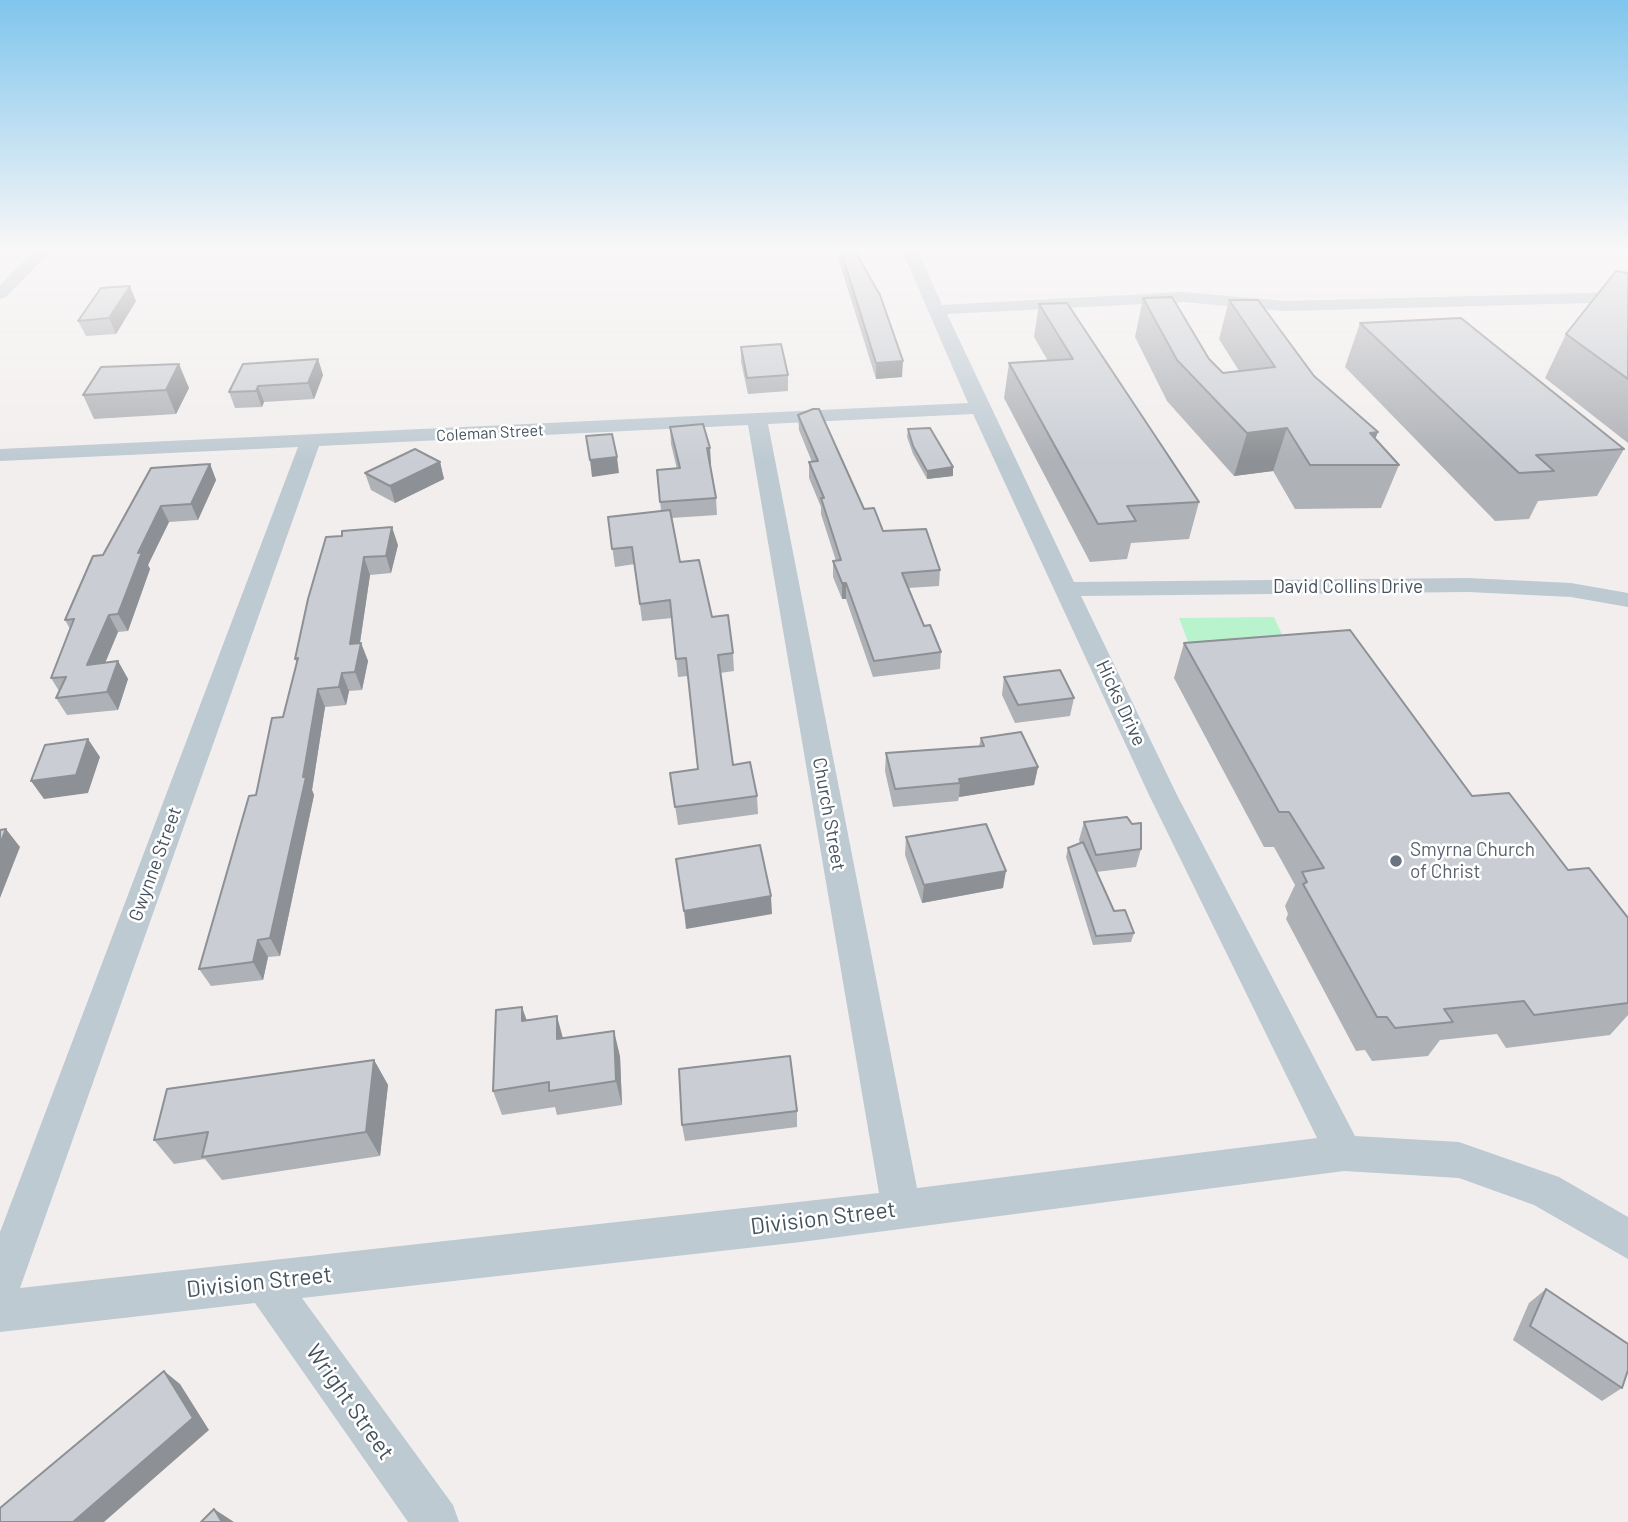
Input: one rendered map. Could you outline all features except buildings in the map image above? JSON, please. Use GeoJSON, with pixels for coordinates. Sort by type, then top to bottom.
{"type":"FeatureCollection","features":[{"type":"Feature","properties":{"kind":"street","name":"Hicks Drive"},"geometry":{"type":"LineString","coordinates":[[939,319],[1163,795],[1344,1153]]}},
{"type":"Feature","properties":{"kind":"street","name":"Coleman Street"},"geometry":{"type":"LineString","coordinates":[[0,455],[980,408]]}},
{"type":"Feature","properties":{"kind":"street","name":"Church Street"},"geometry":{"type":"LineString","coordinates":[[757,420],[901,1207]]}},
{"type":"Feature","properties":{"kind":"street","name":"Gwynne Street"},"geometry":{"type":"LineString","coordinates":[[0,1286],[310,442]]}},
{"type":"Feature","properties":{"kind":"street","name":"David Collins Drive"},"geometry":{"type":"LineString","coordinates":[[1066,589],[1468,585],[1571,590],[1628,600]]}},
{"type":"Feature","properties":{"kind":"street","name":"Division Street"},"geometry":{"type":"LineString","coordinates":[[0,1311],[801,1222],[901,1207],[1344,1153],[1459,1160],[1545,1190],[1628,1239]]}},
{"type":"Feature","properties":{"kind":"street","name":"Wright Street"},"geometry":{"type":"LineString","coordinates":[[265,1282],[436,1522]]}},
{"type":"Feature","properties":{"kind":"green space"},"geometry":{"type":"Polygon","coordinates":[[[1274,617],[1285,641],[1188,642],[1179,618],[1274,617]]]}},
{"type":"Feature","properties":{"kind":"place","name":"Smyrna Church of Christ"},"geometry":{"type":"Point","coordinates":[1396,861]}}]}
